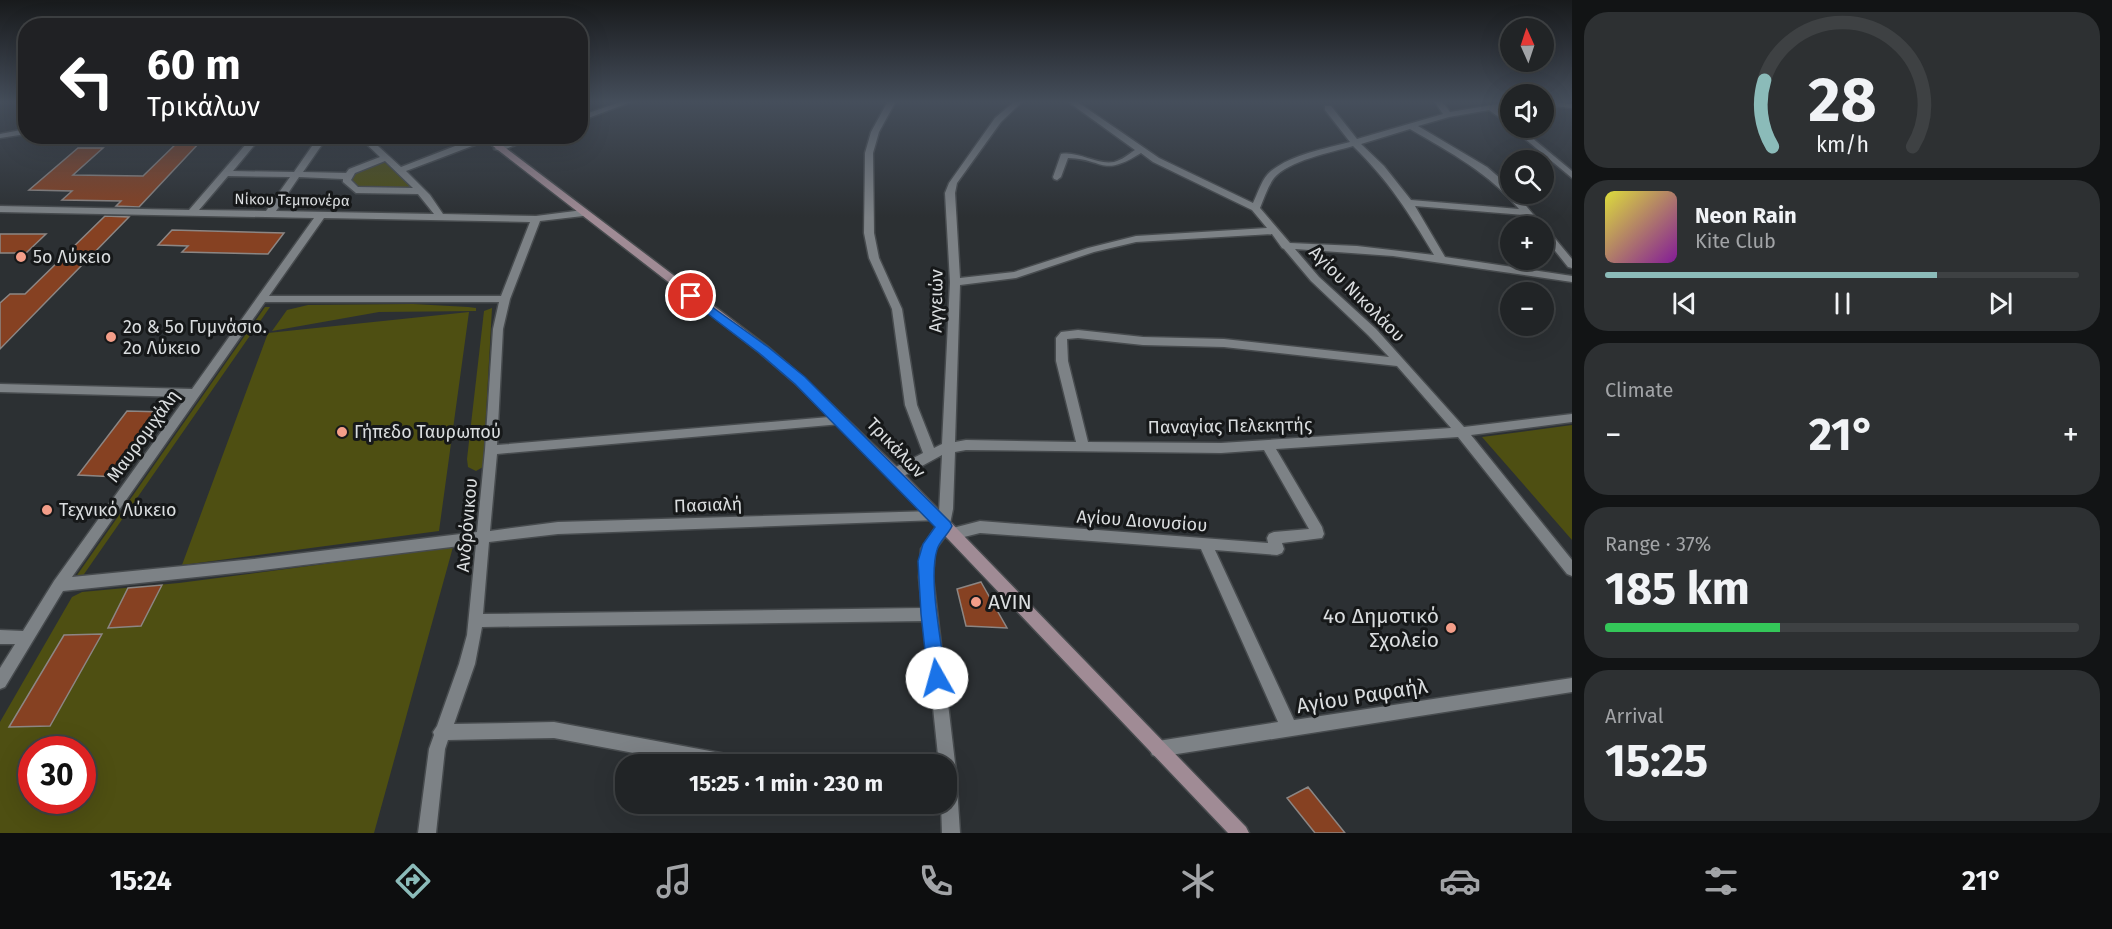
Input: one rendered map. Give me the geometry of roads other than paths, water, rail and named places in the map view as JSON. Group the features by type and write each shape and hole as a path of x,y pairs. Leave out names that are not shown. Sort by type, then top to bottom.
{"main road":[{"name":"Τρικάλων","path":"493,144 770,355 841,420 1240,833"}],"street":[{"path":"873,140 869,153 869,233 874,258 897,309 910,405 930,454"},
{"name":"Αγγειών","path":"943,525 955,282 952,187 984,140"},
{"name":"Αγίου Νικολάου","path":"1127,140 1141,150 1255,208 1272,231 1315,279 1372,332 1400,362 1461,432 1572,570"},
{"path":"1353,140 1381,168 1408,203 1441,259"},
{"path":"1255,208 1268,180 1282,168 1300,159 1368,140"},
{"path":"1434,140 1484,169 1500,183"},
{"path":"1530,140 1572,175"},
{"path":"191,213 251,144"},
{"path":"269,214 319,144"},
{"path":"370,144 419,191 438,211 440,217"},
{"path":"398,171 467,144"},
{"path":"498,149 511,144"},
{"path":"1057,177 1064,156 1071,155 1112,165 1120,163 1141,150"},
{"path":"385,158 352,171 346,180 356,190 419,191"},
{"path":"226,173 348,176"},
{"path":"1408,203 1527,212"},
{"path":"1521,204 1530,216"},
{"name":"Νίκου Τεμπονέρα","path":"0,209 536,219 583,213"},
{"name":"Μαυρομιχάλη","path":"0,682 59,585 321,215"},
{"name":"Ανδρόνικου","path":"427,833 441,732 467,664 476,621 491,450 498,335 505,299 536,219"},
{"path":"955,282 1016,275 1091,250 1136,239 1272,231"},
{"path":"1554,243 1572,265"},
{"path":"1285,246 1327,246 1441,259 1572,279"},
{"path":"262,299 505,299"},
{"path":"1083,446 1062,361 1061,338 1065,335 1078,334 1143,341 1224,343 1306,354 1400,362"},
{"path":"0,388 195,393"},
{"name":"Παναγίας Πελεκητής","path":"895,474 930,454 948,448 985,444 1221,448 1268,446 1461,432 1572,418"},
{"path":"491,450 841,420"},
{"name":"Αγίου Διονυσίου","path":"943,525 1277,549 1274,538 1317,534 1268,446"},
{"path":"942,754 929,614 927,555 933,539 943,525"},
{"name":"Πασιαλή","path":"59,585 254,565 558,528 943,525"},
{"path":"1205,543 1289,728"},
{"path":"476,621 929,614"},
{"path":"0,637 27,638"},
{"name":"Αγίου Ραφαήλ","path":"1158,749 1572,685"},
{"path":"441,732 554,730 683,754"},
{"path":"948,814 951,833"}],"place":[{"name":"5ο Λύκειο","path":"21,257"},
{"name":"2ο & 5ο Γυμνάσιο. 2ο Λύκειο","path":"111,337"},
{"name":"Γήπεδο Ταυρωπού","path":"342,432"},
{"name":"Τεχνικό Λύκειο","path":"47,510"},
{"name":"AVIN","path":"976,602"},
{"name":"4ο Δημοτικό Σχολείο","path":"1451,628"}]}
